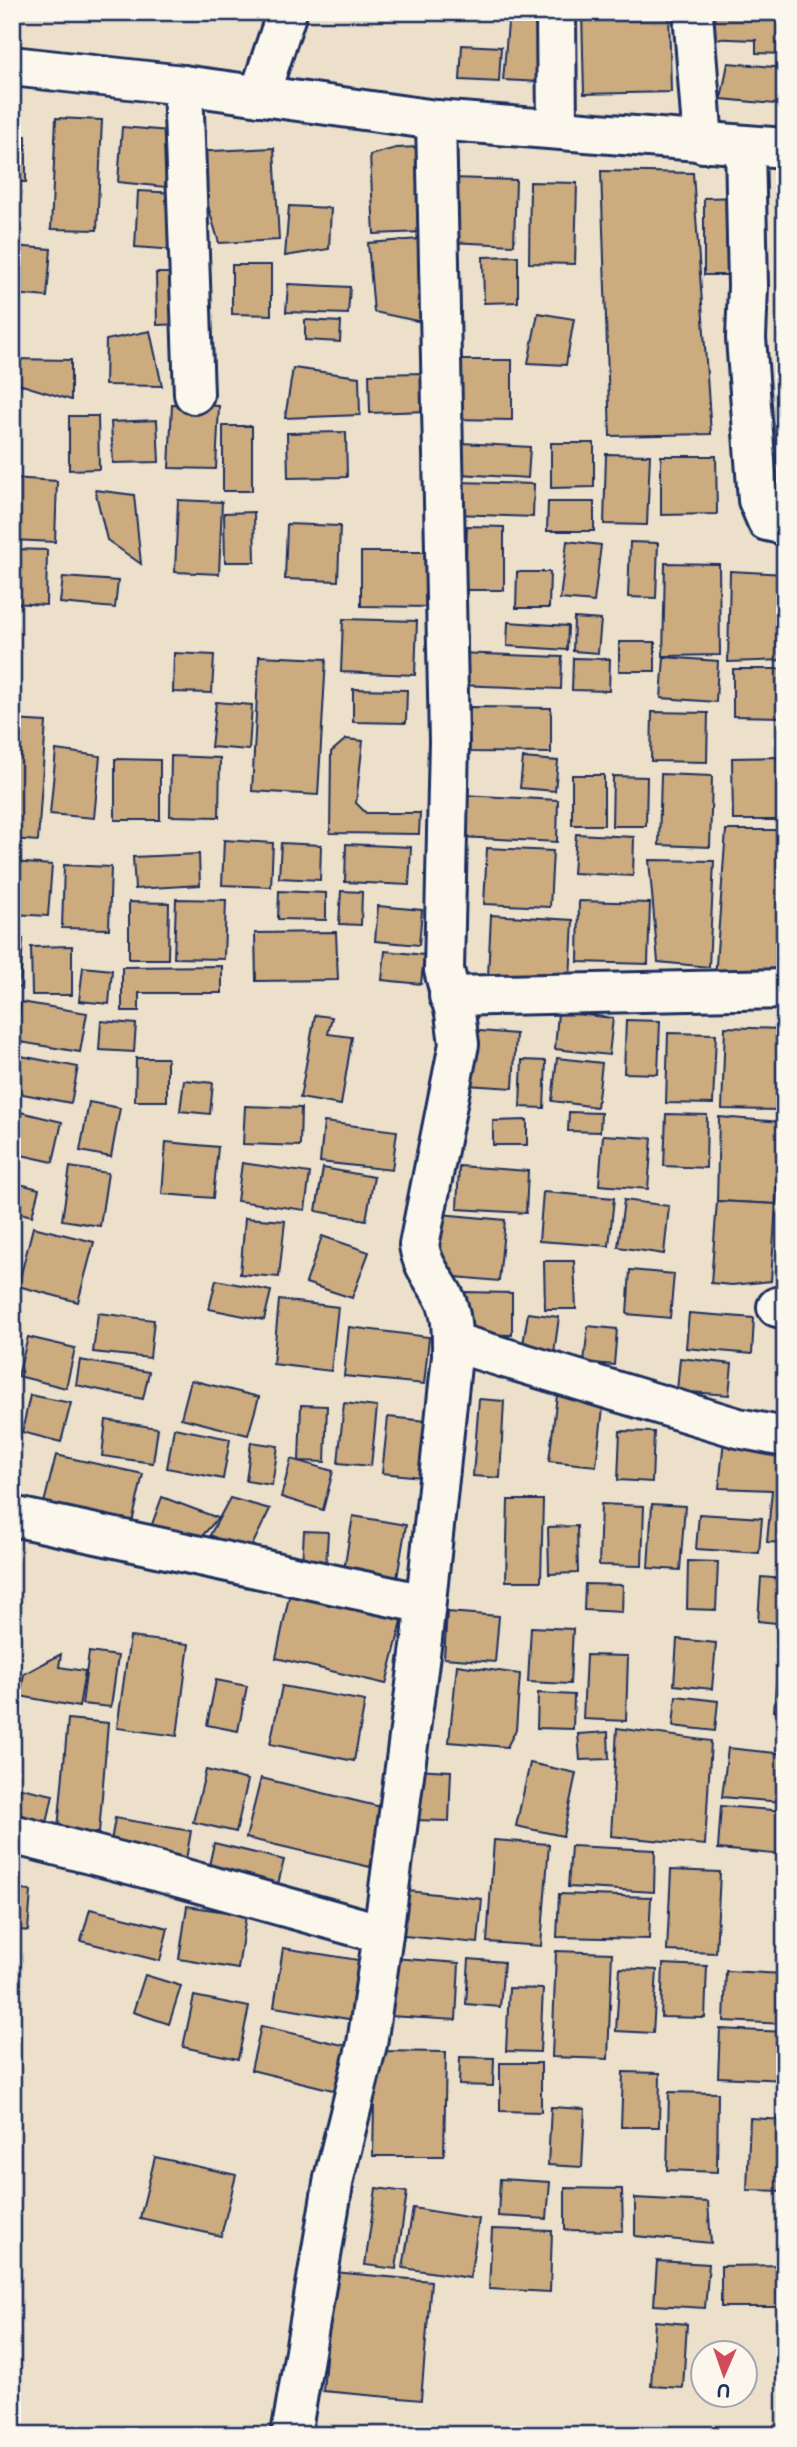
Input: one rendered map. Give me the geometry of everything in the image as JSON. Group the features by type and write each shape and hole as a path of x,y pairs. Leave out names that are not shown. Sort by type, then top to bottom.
{"street":[{"path":"259,96 287,12"},
{"path":"556,12 557,128"},
{"path":"693,12 703,143"},
{"path":"12,66 183,85 436,120 785,148"},
{"path":"183,85 194,394"},
{"path":"291,2435 334,2178 367,2044 425,1604 452,1356 450,1319 444,1297 421,1259 419,1245 459,1044 444,959 449,741 436,120"},
{"path":"745,146 748,286 746,338 758,500 767,521 785,526"},
{"path":"449,996 785,989"},
{"path":"452,1342 738,1428 785,1437"},
{"path":"12,1516 425,1604"},
{"path":"12,1834 383,1934"}],"building":[{"path":"468,12 504,12 504,17"},
{"path":"509,12 547,12 541,82 503,80"},
{"path":"582,12 669,12 671,92 584,94"},
{"path":"703,12 785,12 785,54 756,53 756,40 703,38"},
{"path":"462,45 501,47 499,82 460,80"},
{"path":"728,63 785,68 785,105 721,99"},
{"path":"56,118 102,120 97,230 51,229"},
{"path":"122,127 169,131 165,187 118,182"},
{"path":"12,136 26,136 26,182 12,182"},
{"path":"417,147 423,232 374,234 370,155 396,148"},
{"path":"274,148 279,240 219,243 192,152"},
{"path":"601,171 693,173 711,434 610,436"},
{"path":"451,178 516,180 514,245 449,242"},
{"path":"530,182 577,183 575,264 529,263"},
{"path":"138,191 178,193 175,250 135,247"},
{"path":"740,197 740,275 704,275 704,198"},
{"path":"289,206 331,208 329,249 285,256"},
{"path":"419,239 427,323 374,312 368,243"},
{"path":"12,246 51,249 47,297 12,294"},
{"path":"518,256 518,302 484,303 483,257"},
{"path":"232,265 271,265 271,315 232,314"},
{"path":"156,273 184,273 184,324 157,325"},
{"path":"288,284 350,287 348,314 286,312"},
{"path":"538,313 574,319 566,365 528,363"},
{"path":"305,320 341,322 340,342 305,340"},
{"path":"150,331 162,386 105,385 106,340"},
{"path":"12,359 71,360 71,400 12,382"},
{"path":"448,360 512,360 512,420 447,419"},
{"path":"293,368 359,377 360,415 285,418"},
{"path":"426,373 427,411 370,413 369,374"},
{"path":"172,404 219,406 216,469 169,468"},
{"path":"69,416 98,416 99,469 69,470"},
{"path":"157,420 159,462 113,463 111,422"},
{"path":"223,426 252,426 252,491 223,491"},
{"path":"346,432 347,477 288,478 287,433"},
{"path":"462,443 530,447 528,478 460,474"},
{"path":"551,443 594,443 594,487 551,488"},
{"path":"606,454 650,455 647,525 604,524"},
{"path":"661,456 716,456 717,514 661,515"},
{"path":"12,478 57,481 55,542 12,540"},
{"path":"458,482 534,484 533,517 457,514"},
{"path":"95,490 134,495 141,564 107,540"},
{"path":"178,500 222,502 219,574 175,572"},
{"path":"548,502 594,502 594,531 547,531"},
{"path":"254,512 255,562 225,562 224,513"},
{"path":"287,524 340,526 338,581 285,579"},
{"path":"467,526 504,527 504,590 465,590"},
{"path":"567,541 601,545 594,602 560,599"},
{"path":"630,542 658,543 656,598 628,597"},
{"path":"12,549 47,550 46,605 12,603"},
{"path":"361,552 429,552 429,607 361,606"},
{"path":"665,563 719,564 720,655 663,656"},
{"path":"730,571 785,574 785,660 728,662"},
{"path":"517,572 550,572 549,608 516,608"},
{"path":"63,577 118,581 115,608 60,603"},
{"path":"574,618 601,620 598,653 573,651"},
{"path":"343,619 417,621 415,675 341,672"},
{"path":"508,622 568,626 567,650 507,646"},
{"path":"619,642 655,642 655,671 619,671"},
{"path":"174,653 214,655 212,693 173,692"},
{"path":"457,653 562,657 561,689 456,685"},
{"path":"259,656 326,659 318,795 252,791"},
{"path":"664,657 718,661 716,702 661,698"},
{"path":"573,658 610,659 609,691 572,690"},
{"path":"733,669 785,669 785,717 733,716"},
{"path":"353,689 407,690 406,723 353,722"},
{"path":"216,702 252,705 249,750 211,747"},
{"path":"470,707 551,708 551,753 469,752"},
{"path":"652,712 708,713 707,762 651,761"},
{"path":"12,720 46,722 38,841 12,839"},
{"path":"346,739 363,741 356,803 366,813 420,813 419,834 330,833 331,752"},
{"path":"56,750 100,756 94,818 50,814"},
{"path":"171,756 220,758 219,817 170,816"},
{"path":"778,757 779,820 733,820 732,758"},
{"path":"523,758 558,761 555,791 520,788"},
{"path":"115,759 160,760 160,820 115,820"},
{"path":"661,774 712,776 710,847 659,845"},
{"path":"572,775 604,775 604,825 572,825"},
{"path":"613,776 647,777 646,826 612,826"},
{"path":"463,795 558,800 557,842 461,837"},
{"path":"726,830 785,830 785,976 715,978"},
{"path":"576,834 634,837 633,876 573,873"},
{"path":"224,840 273,843 271,887 222,885"},
{"path":"281,843 321,845 320,880 279,878"},
{"path":"346,844 411,847 409,885 345,882"},
{"path":"487,848 553,851 550,907 484,904"},
{"path":"199,854 200,885 135,889 133,857"},
{"path":"649,860 714,861 709,967 658,962"},
{"path":"12,862 52,865 48,916 12,914"},
{"path":"64,865 111,867 109,929 62,928"},
{"path":"279,891 326,893 326,920 278,919"},
{"path":"341,891 362,892 361,925 339,924"},
{"path":"176,899 226,900 224,959 174,958"},
{"path":"579,901 650,903 648,964 578,962"},
{"path":"129,902 169,903 168,959 129,959"},
{"path":"378,906 422,910 419,945 375,941"},
{"path":"491,915 573,920 570,980 488,976"},
{"path":"336,932 338,980 256,981 255,933"},
{"path":"12,939 23,939 20,988 12,987"},
{"path":"72,946 72,995 32,995 31,947"},
{"path":"385,951 424,955 421,984 382,980"},
{"path":"222,966 222,993 139,993 139,1011 122,1011 122,967"},
{"path":"83,967 112,970 109,1004 79,1001"},
{"path":"21,1002 87,1013 80,1052 14,1041"},
{"path":"558,1012 613,1018 609,1055 555,1049"},
{"path":"315,1015 332,1017 328,1034 352,1037 341,1105 300,1098"},
{"path":"626,1020 660,1021 658,1074 624,1073"},
{"path":"101,1021 136,1024 134,1052 99,1050"},
{"path":"725,1027 781,1029 779,1110 722,1109"},
{"path":"468,1030 516,1034 513,1088 466,1085"},
{"path":"668,1033 716,1034 713,1104 666,1103"},
{"path":"16,1055 78,1067 71,1103 12,1092"},
{"path":"136,1058 167,1058 167,1101 135,1101"},
{"path":"557,1058 602,1063 597,1107 552,1101"},
{"path":"522,1060 546,1061 544,1108 520,1107"},
{"path":"184,1080 213,1083 210,1114 180,1111"},
{"path":"89,1102 120,1108 111,1157 80,1151"},
{"path":"245,1106 301,1108 300,1146 243,1144"},
{"path":"12,1110 62,1122 53,1162 12,1153"},
{"path":"569,1112 601,1113 600,1132 568,1131"},
{"path":"666,1114 707,1115 706,1168 664,1166"},
{"path":"719,1117 781,1122 776,1204 717,1201"},
{"path":"527,1120 527,1145 493,1145 493,1121"},
{"path":"324,1122 397,1131 392,1170 320,1162"},
{"path":"603,1135 652,1138 648,1189 599,1185"},
{"path":"166,1142 218,1147 213,1198 162,1194"},
{"path":"242,1163 310,1173 305,1210 237,1201"},
{"path":"459,1166 528,1171 526,1213 457,1209"},
{"path":"70,1167 108,1173 100,1226 62,1220"},
{"path":"323,1168 374,1177 366,1220 316,1211"},
{"path":"12,1182 39,1189 32,1216 12,1211"},
{"path":"543,1192 614,1198 609,1246 539,1241"},
{"path":"624,1200 669,1206 664,1254 618,1247"},
{"path":"717,1201 776,1204 771,1281 732,1285 711,1283"},
{"path":"440,1214 505,1220 499,1281 434,1275"},
{"path":"245,1218 285,1221 279,1277 240,1274"},
{"path":"33,1227 94,1242 78,1302 18,1286"},
{"path":"322,1236 369,1252 352,1298 306,1283"},
{"path":"544,1261 574,1261 576,1309 545,1309"},
{"path":"630,1270 674,1274 670,1318 627,1314"},
{"path":"216,1280 271,1291 264,1320 209,1309"},
{"path":"465,1292 512,1293 512,1335 464,1334"},
{"path":"279,1300 338,1307 331,1371 273,1364"},
{"path":"98,1313 154,1320 150,1358 93,1352"},
{"path":"528,1313 559,1317 553,1361 521,1357"},
{"path":"689,1313 754,1318 752,1354 686,1348"},
{"path":"588,1326 617,1329 614,1365 584,1362"},
{"path":"349,1327 429,1337 424,1384 344,1376"},
{"path":"28,1337 75,1348 66,1388 18,1376"},
{"path":"680,1358 732,1364 729,1395 677,1391"},
{"path":"80,1360 149,1372 143,1399 76,1385"},
{"path":"191,1380 259,1397 248,1435 181,1418"},
{"path":"30,1395 71,1403 61,1442 22,1432"},
{"path":"557,1395 604,1400 596,1466 549,1461"},
{"path":"479,1399 504,1401 500,1478 473,1476"},
{"path":"344,1403 377,1407 371,1466 338,1463"},
{"path":"301,1405 327,1406 325,1462 299,1461"},
{"path":"388,1417 426,1421 421,1477 382,1473"},
{"path":"106,1420 158,1428 153,1463 102,1456"},
{"path":"174,1428 230,1439 223,1479 167,1468"},
{"path":"620,1431 654,1432 652,1482 618,1480"},
{"path":"724,1439 785,1446 785,1543 767,1542 772,1490 719,1488"},
{"path":"251,1442 278,1446 272,1485 246,1481"},
{"path":"56,1455 143,1474 132,1523 44,1503"},
{"path":"291,1459 333,1471 323,1510 281,1497"},
{"path":"162,1497 218,1518 196,1543 151,1527"},
{"path":"230,1498 270,1509 248,1554 210,1535"},
{"path":"508,1500 543,1500 541,1581 506,1581"},
{"path":"601,1504 644,1506 642,1566 599,1565"},
{"path":"652,1504 685,1506 680,1570 648,1568"},
{"path":"699,1514 762,1518 759,1553 696,1549"},
{"path":"353,1516 406,1525 396,1584 343,1575"},
{"path":"577,1526 578,1573 549,1574 548,1527"},
{"path":"304,1531 328,1532 326,1567 302,1565"},
{"path":"688,1561 718,1562 716,1610 687,1609"},
{"path":"761,1577 785,1579 785,1624 758,1621"},
{"path":"585,1584 623,1585 622,1612 584,1610"},
{"path":"290,1592 403,1617 386,1684 276,1658"},
{"path":"447,1612 499,1616 495,1662 444,1658"},
{"path":"531,1627 573,1629 570,1684 528,1682"},
{"path":"130,1637 189,1644 177,1736 117,1728"},
{"path":"677,1639 716,1643 712,1689 674,1685"},
{"path":"89,1652 118,1656 111,1707 82,1704"},
{"path":"61,1654 59,1667 85,1671 79,1707 20,1696 24,1674"},
{"path":"586,1655 628,1656 626,1721 583,1719"},
{"path":"778,1659 785,1660 785,1712 774,1711"},
{"path":"457,1665 520,1674 516,1730 507,1747 449,1742"},
{"path":"216,1680 247,1686 238,1731 207,1725"},
{"path":"282,1686 365,1701 354,1761 270,1744"},
{"path":"538,1693 574,1695 573,1729 537,1728"},
{"path":"676,1696 718,1701 715,1731 673,1726"},
{"path":"68,1719 108,1723 99,1833 58,1829"},
{"path":"617,1728 711,1741 705,1845 611,1836"},
{"path":"608,1732 609,1759 580,1760 578,1734"},
{"path":"728,1748 785,1754 782,1802 722,1797"},
{"path":"530,1763 576,1773 563,1836 516,1826"},
{"path":"414,1769 451,1771 449,1821 412,1820"},
{"path":"206,1770 248,1780 236,1832 193,1822"},
{"path":"261,1778 385,1808 370,1867 246,1838"},
{"path":"12,1786 53,1795 45,1833 12,1826"},
{"path":"721,1806 785,1811 785,1855 718,1849"},
{"path":"115,1818 191,1831 185,1865 109,1853"},
{"path":"494,1840 549,1844 541,1946 487,1942"},
{"path":"214,1843 284,1860 276,1892 207,1875"},
{"path":"571,1846 655,1850 654,1892 568,1887"},
{"path":"671,1870 720,1872 716,1953 667,1951"},
{"path":"12,1889 31,1891 28,1931 12,1929"},
{"path":"399,1890 482,1899 478,1943 394,1935"},
{"path":"559,1894 651,1897 649,1939 557,1937"},
{"path":"187,1906 246,1915 238,1969 179,1959"},
{"path":"90,1909 168,1928 160,1961 81,1941"},
{"path":"283,1948 371,1962 361,2021 274,2007"},
{"path":"556,1951 612,1953 608,2059 552,2057"},
{"path":"393,1958 459,1963 456,2020 390,2016"},
{"path":"469,1959 504,1962 500,2007 466,2004"},
{"path":"663,1964 707,1966 705,2018 661,2017"},
{"path":"620,1968 657,1970 653,2033 616,2031"},
{"path":"726,1971 785,1974 785,2024 724,2021"},
{"path":"145,1975 181,1986 169,2024 133,2012"},
{"path":"509,1988 543,1989 540,2052 506,2051"},
{"path":"194,1996 249,2007 238,2059 183,2047"},
{"path":"261,2026 347,2046 337,2091 251,2070"},
{"path":"720,2029 785,2032 785,2080 718,2077"},
{"path":"375,2051 446,2052 444,2156 373,2156"},
{"path":"460,2057 494,2058 493,2086 459,2085"},
{"path":"500,2063 541,2063 541,2112 500,2111"},
{"path":"623,2072 660,2073 659,2127 621,2127"},
{"path":"669,2092 718,2093 717,2172 667,2170"},
{"path":"551,2107 585,2109 582,2167 548,2165"},
{"path":"750,2118 785,2120 785,2191 747,2190"},
{"path":"155,2157 236,2175 221,2236 140,2218"},
{"path":"500,2179 550,2182 547,2219 498,2216"},
{"path":"376,2188 407,2192 396,2269 365,2265"},
{"path":"565,2188 622,2189 623,2231 565,2230"},
{"path":"635,2198 708,2202 711,2243 635,2236"},
{"path":"413,2208 479,2219 470,2278 403,2268"},
{"path":"492,2229 552,2231 550,2292 489,2289"},
{"path":"657,2261 709,2264 705,2308 654,2305"},
{"path":"785,2265 785,2307 721,2307 721,2266"},
{"path":"334,2272 431,2281 421,2400 323,2391"},
{"path":"655,2321 687,2324 683,2388 651,2386"}]}
